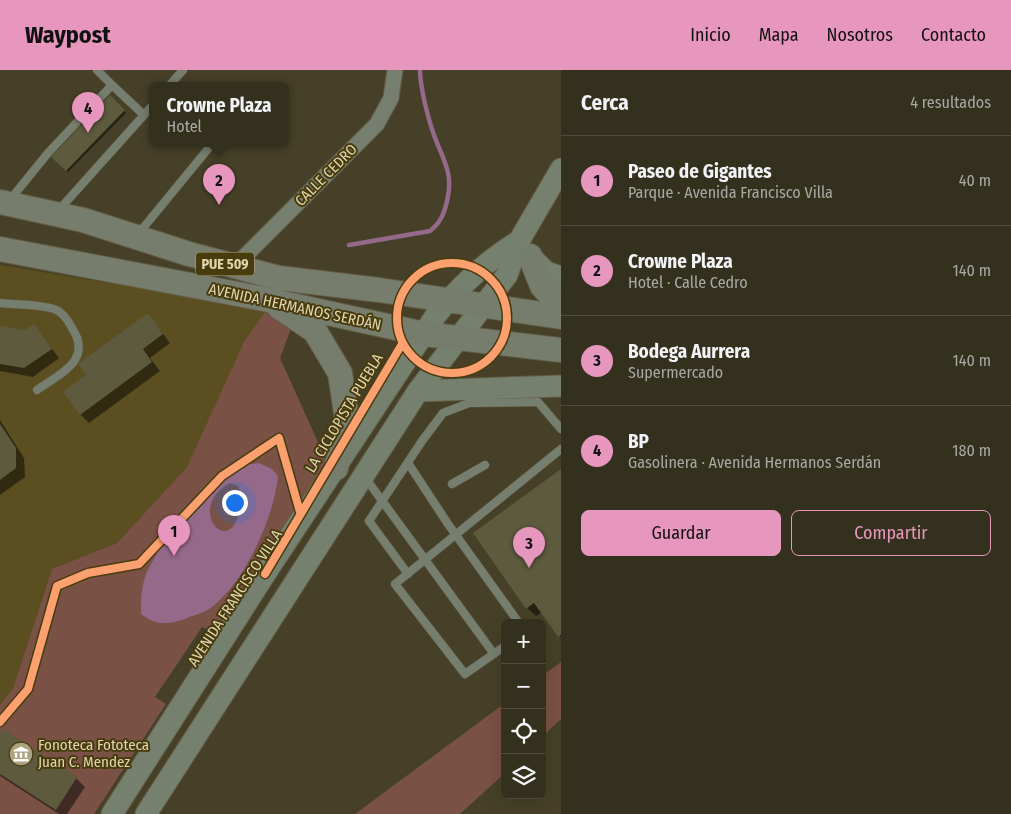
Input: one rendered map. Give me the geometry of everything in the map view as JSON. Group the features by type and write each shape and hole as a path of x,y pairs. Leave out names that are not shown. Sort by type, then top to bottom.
{"main road":[{"path":"146,814 418,391 507,275 524,249 561,169"},
{"name":"AVENIDA HERMANOS SERDÁN","path":"2,204 56,213 234,267 279,278 561,317"},
{"name":"AVENIDA HERMANOS SERDÁN","path":"0,249 259,298 424,334 561,350"},
{"path":"524,249 546,272 561,277"},
{"path":"524,249 542,286 561,307"},
{"name":"AVENIDA FRANCISCO VILLA","path":"112,814 336,468 448,300 485,265 524,249"},
{"path":"259,298 276,305 315,331 340,372 347,420 336,468"},
{"path":"418,391 561,386"}],"street":[{"name":"CALLE CEDRO","path":"234,267 377,124 391,98 395,70"}],"lane":[{"path":"97,70 144,116"},
{"path":"172,82 183,70"},
{"path":"2,204 112,85"},
{"path":"56,213 149,110"},
{"path":"136,237 210,147"},
{"path":"0,302 55,309 65,316 80,340 78,356 66,370 37,390"},
{"path":"408,574 369,521 443,413 469,404 538,402 561,429"},
{"path":"501,649 465,674 396,584 425,558 561,449"},
{"path":"408,463 455,534 516,619"},
{"path":"452,484 485,465"},
{"path":"363,475 494,654"}],"shaded area":[{"path":"0,265 267,309 187,467 117,543 52,569 13,688 0,706"},
{"path":"267,309 292,326 280,358 327,462 214,632 202,627 155,697 166,704 94,814 0,814 0,705 13,688 52,569 117,543 187,467 244,342"},
{"path":"259,463 272,469 278,476 275,492 271,510 256,548 236,582 210,609 181,620 163,623 152,621 141,614 145,577 161,548 185,513 214,482 228,471 240,465","holes":["230,483 238,486 241,499 239,513 234,526 227,531 219,530 210,515 211,505 217,493"]},
{"path":"561,662 561,719 546,733 546,709 546,673"},
{"path":"501,706 501,777 460,814 355,814"}],"building":[{"path":"110,95 125,110 66,171 51,157"},
{"path":"148,313 163,334 143,349 152,362 80,415 63,392 86,375 78,364"},
{"path":"34,324 52,349 24,368 0,364 0,326 25,330"},
{"path":"0,424 16,448 16,468 0,480"},
{"path":"561,469 561,635 558,637 534,603 526,609 473,533"},
{"name":"Fonoteca Fototeca Juan C. Mendez","path":"3,729 77,777 56,810 0,774 0,734"}],"waterway":[{"path":"349,245 430,231 443,214 449,191 448,174 427,111 421,85 420,70"}],"cycle path":[{"path":"452,263 473,267 491,279 503,297 507,318 503,339 491,357 473,369 452,373 431,369 413,357 401,339 397,318 401,297 413,279 431,267 452,263"},
{"name":"LA CICLOPISTA PUEBLA","path":"265,574 402,344"},
{"path":"0,722 28,689 57,586 88,573 139,564 222,476 279,438 300,512"}],"place":[{"name":"BP","path":"88,133"},
{"name":"Crowne Plaza","path":"219,205"},
{"name":"Paseo de Gigantes","path":"174,556"},
{"name":"Bodega Aurrera","path":"529,568"},
{"name":"Fonoteca Fototeca Juan C. Mendez","path":"21,754"}]}
